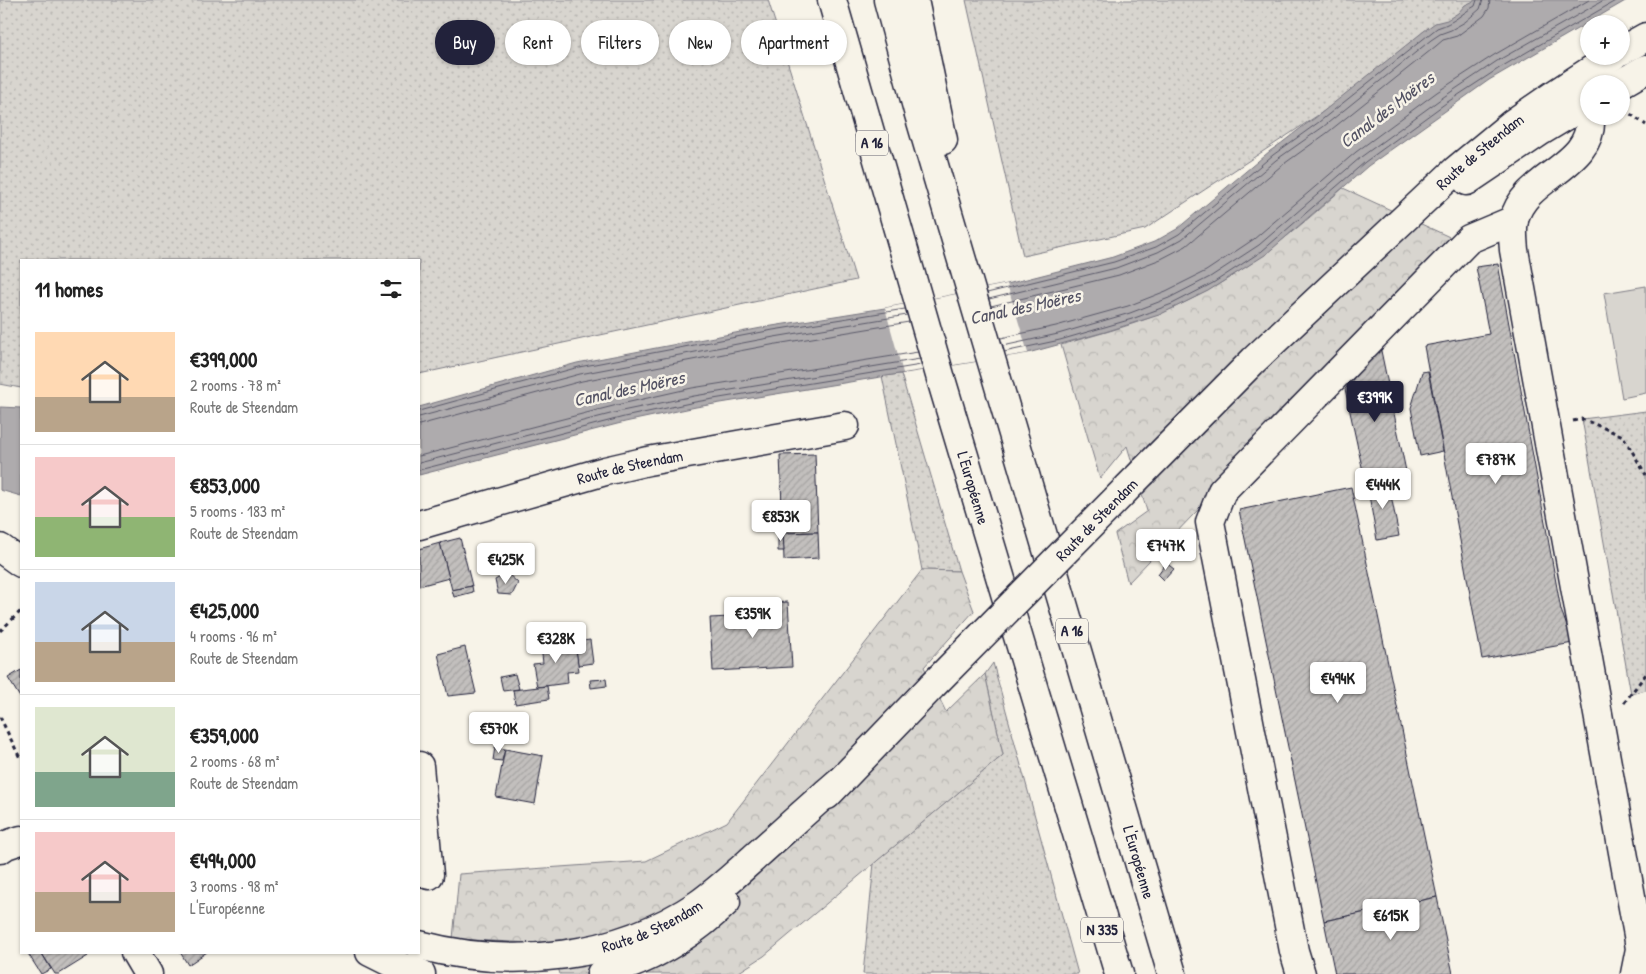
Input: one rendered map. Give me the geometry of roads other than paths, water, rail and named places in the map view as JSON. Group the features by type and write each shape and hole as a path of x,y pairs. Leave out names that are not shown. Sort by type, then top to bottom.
{"main road":[{"name":"L'Européenne","path":"832,0 890,207 1119,974"},
{"name":"L'Européenne","path":"888,0 918,111 1172,974"},
{"path":"914,0 930,70 969,279"},
{"path":"1630,46 1646,37"},
{"path":"1630,78 1646,69"},
{"name":"Route de Steendam","path":"601,974 650,956 693,931 742,887 839,782 932,686 1249,365 1456,170 1492,140 1580,105"},
{"path":"1591,125 1585,143 1568,162 1525,196 1514,220 1514,250 1638,935 1640,949 1635,974"},
{"path":"1301,974 1294,951 1210,522 1222,492 1469,239 1514,220"},
{"name":"Route de Steendam","path":"420,525 605,471 648,461 845,426"},
{"path":"0,548 20,562"},
{"path":"420,777 429,875"},
{"name":"Route de Steendam","path":"423,946 466,965 564,955 616,943 666,924 720,888 839,782"},
{"path":"0,849 20,840"},
{"name":"N 335","path":"1092,886 1113,974"},
{"path":"423,946 425,974"},
{"path":"136,954 148,974"},
{"path":"373,954 383,960 421,974"}],"water":[{"name":"Canal des Moëres","path":"1476,0 1627,0 1601,15 1580,15 1580,27 1489,80 1368,166 1265,255 1208,291 1159,315 1028,353 696,407 625,422 420,475 420,407 577,363 772,326 885,308 1007,284 1113,257 1154,242 1177,229 1270,151 1315,118 1424,31 1435,23 1447,20 1458,13 1465,5"},
{"path":"0,407 20,408 20,496 0,490"}]}
